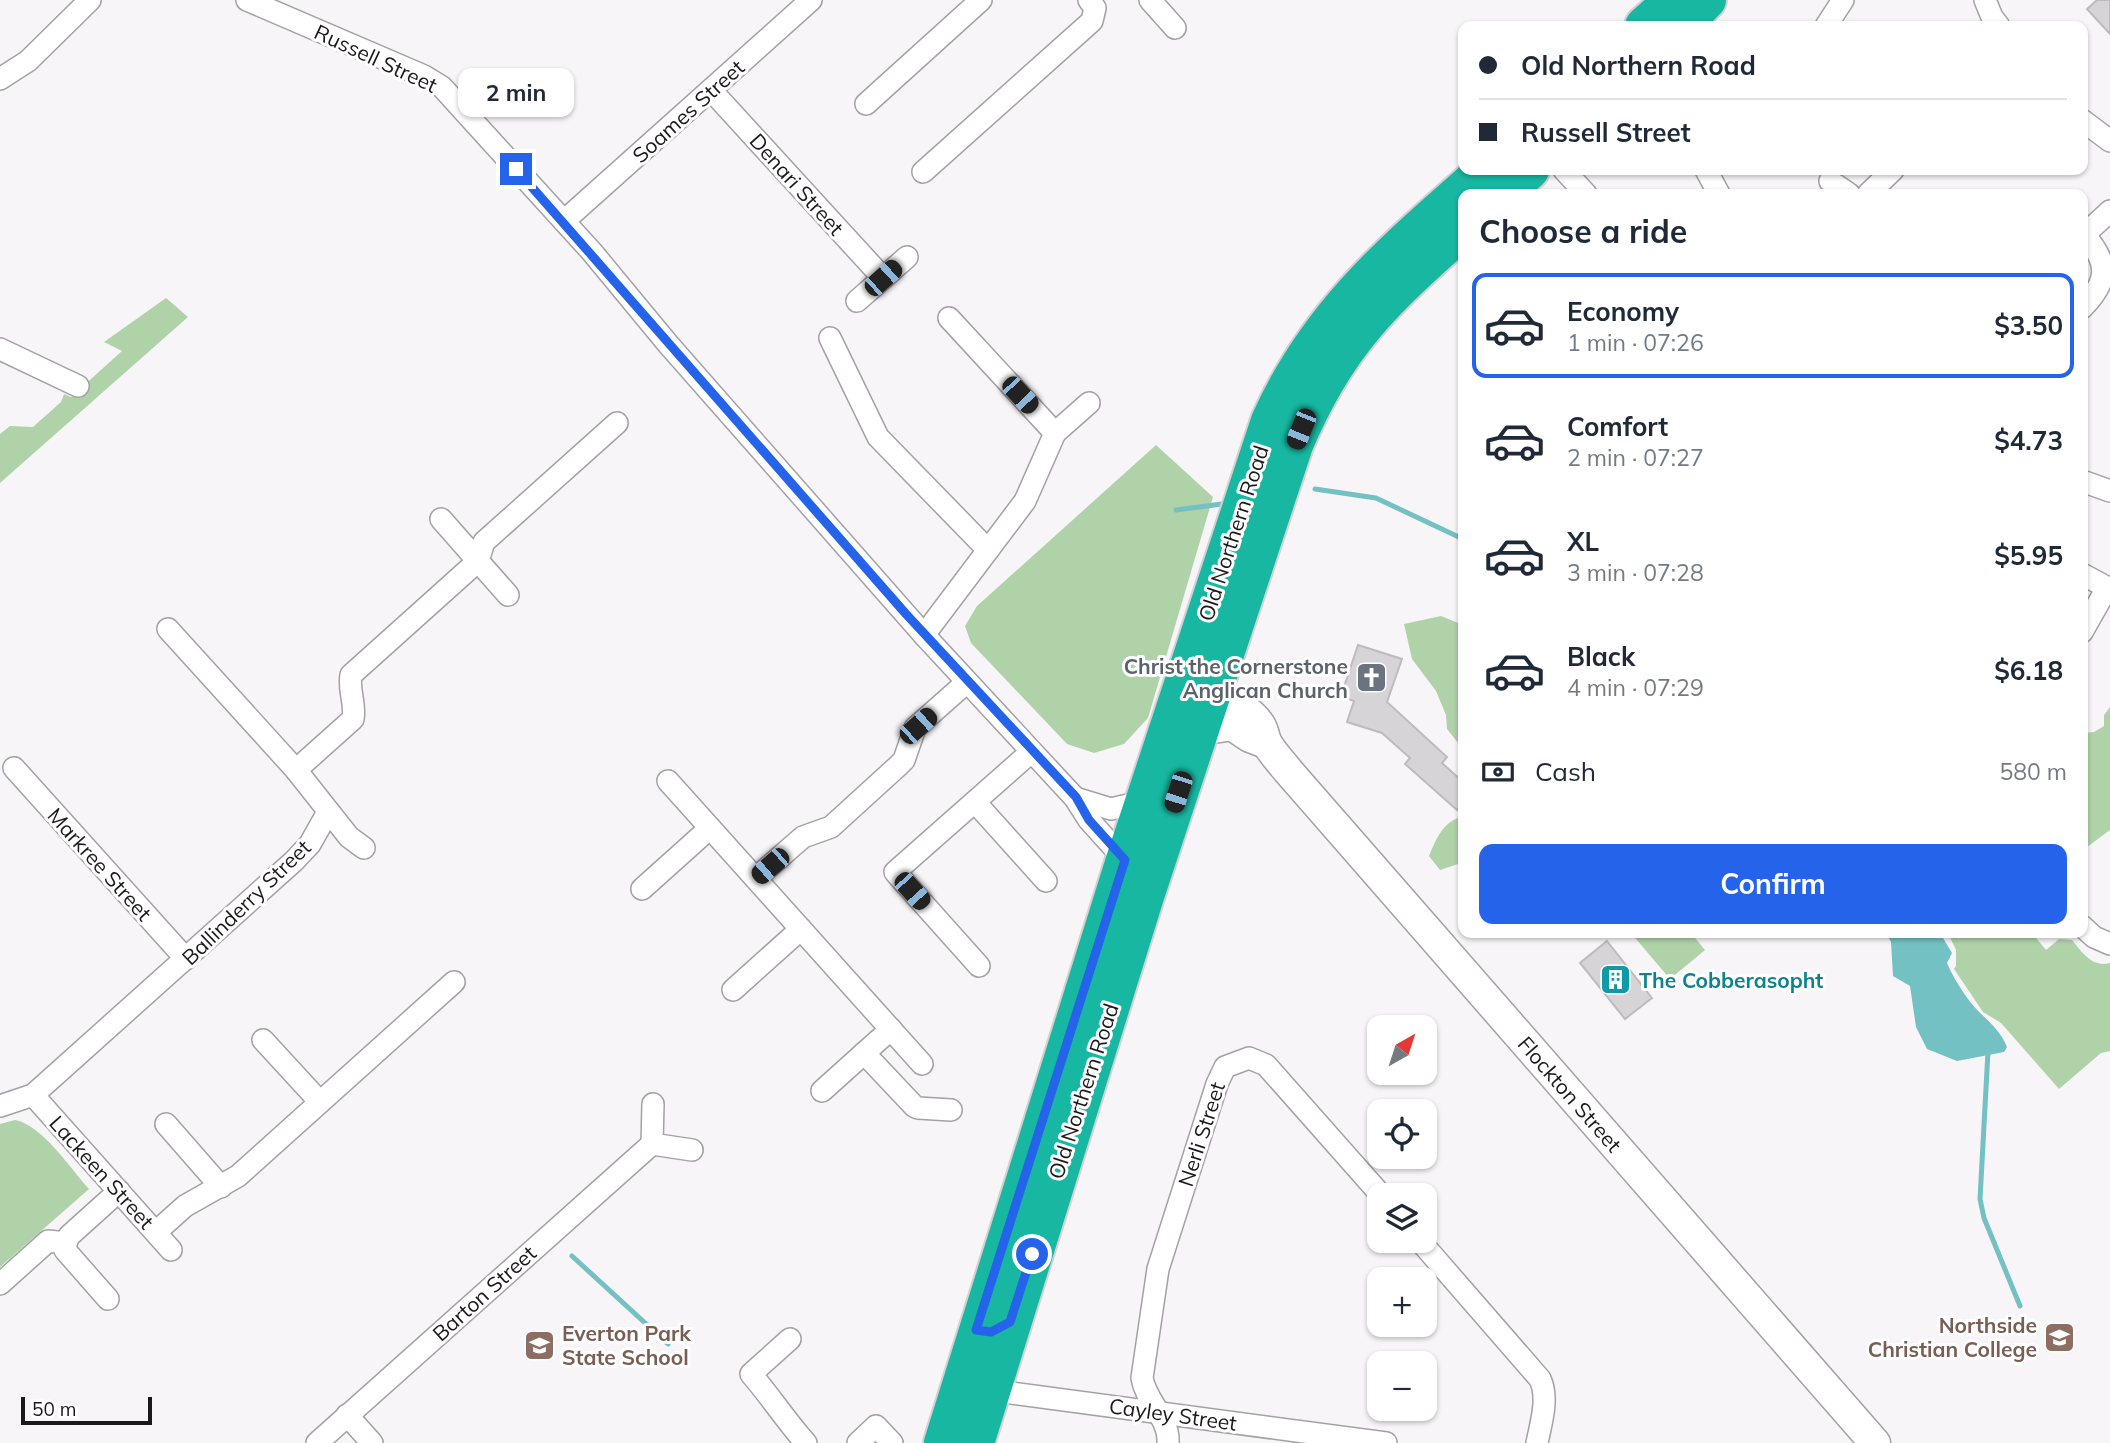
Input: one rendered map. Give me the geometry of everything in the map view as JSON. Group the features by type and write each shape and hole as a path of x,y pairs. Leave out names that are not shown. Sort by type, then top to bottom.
{"highway":[{"path":"1650,21 1673,0"},
{"path":"1686,21 1707,0"},
{"name":"Old Northern Road","path":"1464,189 1480,175"},
{"path":"1509,189 1524,175"},
{"name":"Old Northern Road","path":"993,1326 1178,792 1193,720 1261,447 1283,393 1329,320 1362,283 1458,195"},
{"name":"Old Northern Road","path":"943,1443 976,1385 1125,860 1145,801 1193,720 1294,445 1322,384 1366,321 1458,235"},
{"name":"Old Northern Road","path":"975,1443 976,1385"}],"street":[{"path":"0,79 28,61 90,0"},
{"name":"Russell Street","path":"247,0 424,76 442,87 564,221 668,344 924,635 1076,797 1089,820 1125,860"},
{"name":"Soames Street","path":"564,221 811,0"},
{"path":"866,104 981,0"},
{"path":"923,173 1092,21 1095,8 1088,0"},
{"path":"1150,0 1175,28"},
{"path":"1829,21 1843,0"},
{"path":"1985,0 1995,21"},
{"name":"Denari Street","path":"711,90 883,278"},
{"path":"2088,124 2110,141"},
{"path":"1569,175 1581,189"},
{"path":"1873,189 1888,175"},
{"path":"1830,181 1842,189"},
{"path":"2088,230 2110,211"},
{"path":"2088,238 2102,256 2105,275 2099,291 2088,302"},
{"path":"857,301 907,257"},
{"path":"949,318 1055,433"},
{"path":"830,338 878,437 988,550"},
{"path":"0,349 78,386"},
{"path":"924,635 1025,501 1055,433 1089,403"},
{"path":"296,770 353,719 355,709 349,687 351,675 478,561 484,542 617,423"},
{"path":"2088,483 2110,491"},
{"path":"441,519 508,594"},
{"path":"2088,578 2108,588 2088,622"},
{"path":"168,629 296,770 349,837 364,848"},
{"path":"756,878 803,837 836,824 904,760 915,729 967,682"},
{"name":"Flockton Street","path":"1193,720 1226,702 1245,710 1261,726 1266,743 1873,1442"},
{"path":"979,966 895,872 1031,751"},
{"name":"Markree Street","path":"14,768 186,959"},
{"path":"668,781 922,1064"},
{"name":"Russell Street","path":"1076,797 1111,809 1145,801"},
{"path":"975,802 1046,881"},
{"name":"Ballinderry Street","path":"0,1106 33,1095 186,959 294,861 310,844 328,812"},
{"path":"642,889 710,828"},
{"path":"733,990 801,929"},
{"path":"2088,932 2110,944"},
{"path":"156,1232 186,1206 238,1176 454,982"},
{"path":"822,1091 891,1029"},
{"path":"263,1040 320,1102"},
{"path":"863,1054 914,1106 951,1110"},
{"name":"Nerli Street","path":"1158,1412 1144,1389 1142,1378 1158,1269 1217,1084 1225,1067 1249,1058 1266,1065 1370,1183"},
{"name":"Lackeen Street","path":"33,1095 171,1250"},
{"path":"653,1104 652,1144 692,1150"},
{"path":"166,1124 221,1187"},
{"name":"Barton Street","path":"317,1443 652,1144"},
{"path":"108,1299 65,1250 69,1236 119,1191"},
{"path":"0,1284 48,1241 66,1243"},
{"path":"1430,1253 1540,1379 1544,1404 1537,1443"},
{"path":"790,1339 751,1374 806,1443"},
{"name":"Cayley Street","path":"976,1385 1386,1443"},
{"path":"1158,1412 1167,1429 1168,1443"},
{"path":"347,1416 372,1443"},
{"path":"858,1443 876,1426 892,1443"}],"green space":[{"path":"166,298 188,317 0,483 0,434 10,426 33,427 61,402 64,394 71,397 122,351 104,342"},
{"path":"1156,445 1213,497 1148,718 1124,744 1094,753 1067,744 971,643 965,626 977,606"},
{"path":"1441,616 1458,623 1458,743 1447,729 1446,715 1436,691 1412,659 1404,624"},
{"path":"2110,707 2110,830 2088,846 2088,733 2104,726 2104,715"},
{"path":"1458,818 1458,864 1440,870 1429,856 1446,826"},
{"path":"1635,938 1695,938 1705,950 1670,979"},
{"path":"1950,938 2036,938 2046,950 2059,939 2072,940 2093,961 2110,963 2110,1051 2101,1053 2059,1089 2001,1023 1983,1012 1954,969 1956,950"},
{"path":"15,1120 45,1138 89,1189 0,1267 0,1124"}],"water":[{"path":"1889,938 1943,938 1952,953 1947,963 1952,973 1971,1003 2000,1034 2007,1047 2004,1052 1957,1061 1927,1049 1916,1027 1910,986 1893,976"}],"building":[{"path":"2097,0 2110,0 2110,34 2087,9"},
{"path":"1358,645 1402,659 1387,702 1447,757 1442,763 1458,777 1457,810 1405,764 1410,758 1382,733 1347,722 1354,701 1341,696"},
{"name":"The Cobberasopht","path":"1607,941 1652,998 1625,1019 1580,963"}],"waterway":[{"path":"1315,489 1376,498 1458,537"},
{"path":"1176,510 1222,504"},
{"path":"1988,1051 1980,1199 1984,1218 2020,1306"},
{"path":"572,1256 668,1344"}],"place":[{"name":"Christ the Cornerstone Anglican Church","path":"1371,678"},
{"name":"The Cobberasopht","path":"1616,980"},
{"name":"Northside Christian College","path":"2060,1337"},
{"name":"Everton Park State School","path":"539,1345"}],"route":[{"path":"516,169 592,252 668,344 906,614 1076,797 1089,820 1125,860 976,1330 991,1332 1010,1322 1032,1254"}]}
